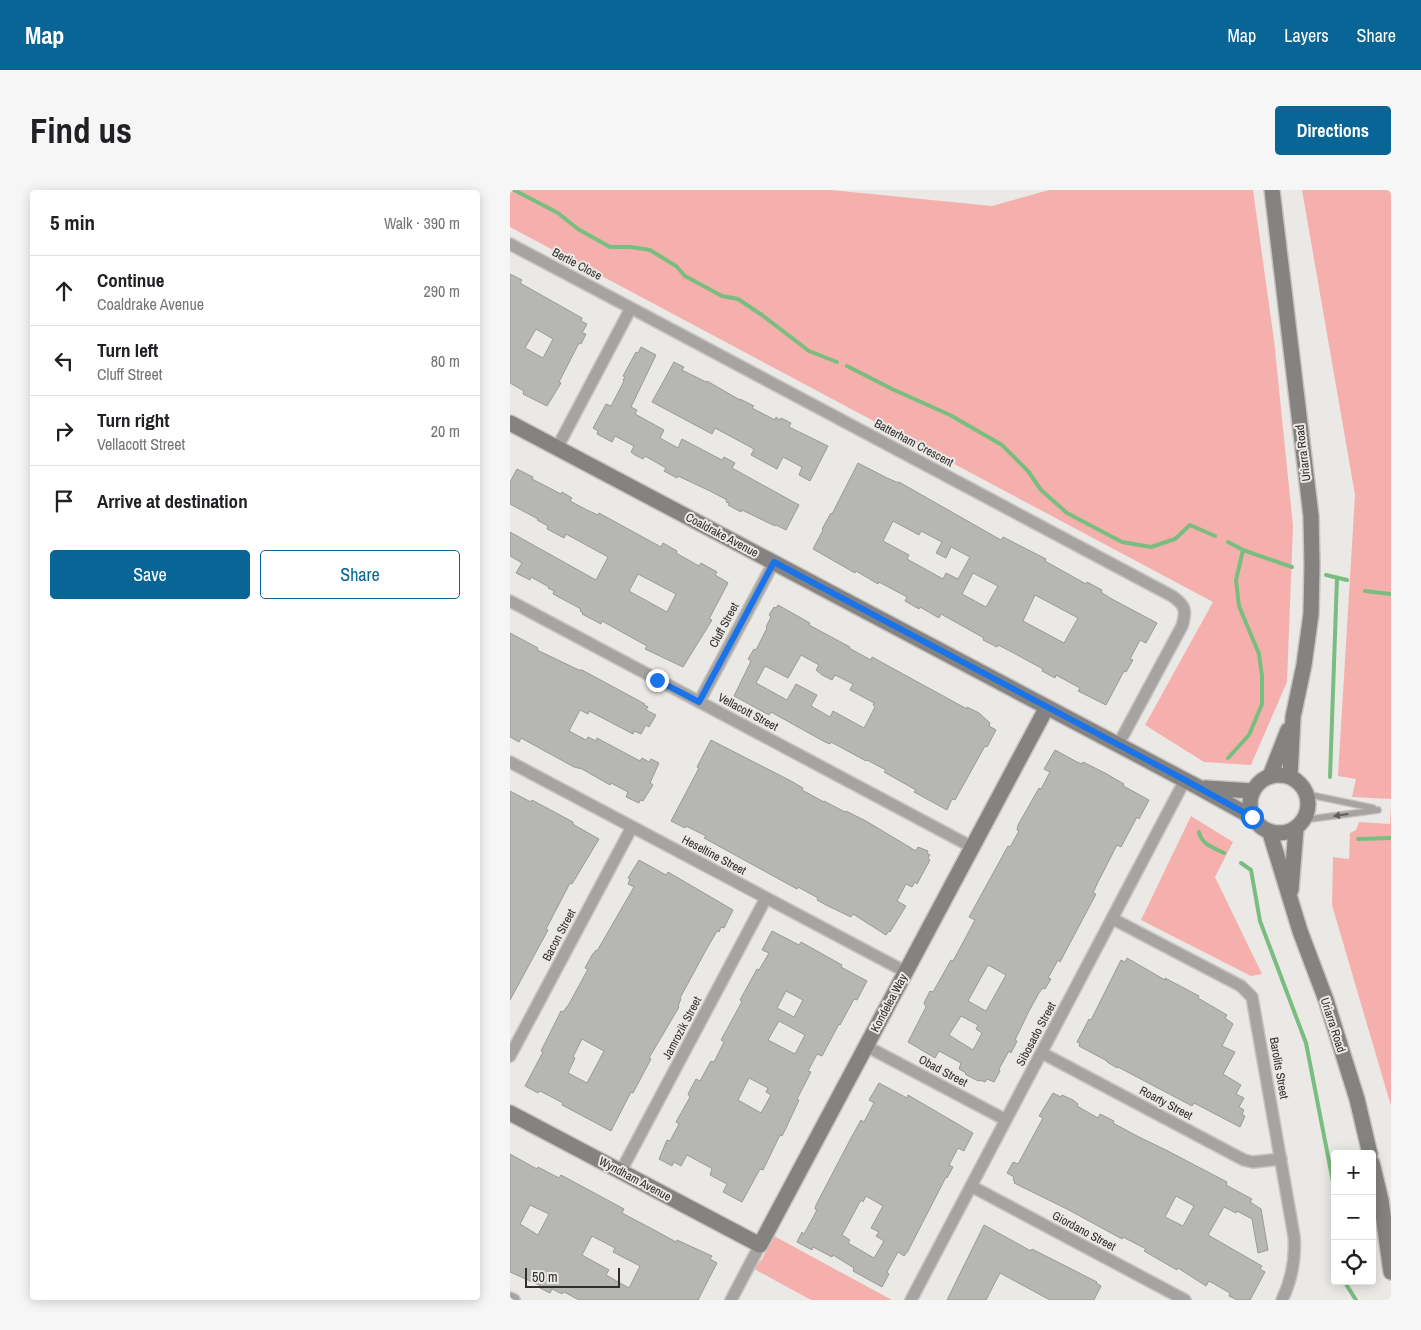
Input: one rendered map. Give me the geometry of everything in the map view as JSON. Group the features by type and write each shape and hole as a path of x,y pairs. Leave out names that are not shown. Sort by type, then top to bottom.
{"street":[{"name":"Uriarra Road","path":"1272,190 1311,516 1311,614 1304,665 1293,717 1290,777"},
{"name":"Bertie Close","path":"510,244 631,308"},
{"path":"557,448 631,308"},
{"name":"Batterham Crescent","path":"631,308 1182,602 1185,615 1182,626 1118,745"},
{"name":"Coaldrake Avenue","path":"510,423 1252,817"},
{"name":"Cluff Street","path":"699,702 774,562"},
{"name":"Vellacott Street","path":"510,601 972,847"},
{"name":"Kondelea Way","path":"731,1300 1047,707"},
{"name":"Uriarra Road","path":"1270,776 1293,717"},
{"name":"Heseltine Street","path":"510,762 906,972"},
{"path":"1270,776 1290,777 1297,781 1306,794 1307,812 1300,824 1288,832 1270,833 1263,829 1252,817 1249,809 1249,800 1252,792 1263,779 1270,776"},
{"name":"Coaldrake Avenue","path":"1192,784 1252,792"},
{"name":"Sibosado Street","path":"911,1300 1113,919 1192,784"},
{"name":"Uriarra Road","path":"1291,899 1300,824"},
{"name":"Bacon Street","path":"510,1056 632,827"},
{"name":"Uriarra Road","path":"1270,833 1300,931 1326,1000 1354,1090 1369,1150"},
{"name":"Jamrozik Street","path":"621,1172 766,898"},
{"name":"Barolits Street","path":"1113,919 1242,986 1252,997 1295,1250 1291,1278 1282,1300"},
{"name":"Obad Street","path":"866,1046 1006,1120"},
{"name":"Roarty Street","path":"1042,1053 1244,1160 1253,1162 1281,1159"},
{"name":"Wyndham Avenue","path":"510,1113 760,1245"},
{"path":"1376,1179 1381,1200 1391,1272"},
{"name":"Giordano Street","path":"971,1186 1185,1300"},
{"path":"510,1298 514,1300"}],"lane":[{"path":"1300,824 1378,810 1306,794"}],"shaded area":[{"path":"510,190 831,190 992,206 1049,190 1253,190 1274,340 1293,526 1287,682 1251,765 1204,762 1145,725 1213,602 510,227"},
{"path":"1302,190 1391,190 1391,799 1352,797 1356,779 1338,776 1355,495"},
{"path":"1391,805 1391,1106 1332,905 1333,857 1349,859 1350,833 1356,830 1359,822 1390,824"},
{"path":"1191,816 1233,842 1215,877 1262,974 1251,976 1141,920"},
{"path":"774,1236 892,1300 811,1300 754,1269 762,1259"}],"building":[{"path":"510,274 522,280 520,283 582,318 581,321 587,324 582,333 586,334 581,344 579,343 559,382 561,383 547,406 523,394 524,391 510,383","holes":["536,329 553,339 543,358 525,348"]},
{"path":"641,347 656,355 631,407 637,410 635,414 664,430 660,438 678,448 682,439 722,460 724,457 735,463 732,468 799,505 786,530 742,510 741,512 728,505 727,500 664,471 666,468 645,456 643,459 635,455 631,452 634,446 615,436 612,442 597,434 598,431 593,428 606,404 611,406 624,381 625,377 623,376 636,352 638,353"},
{"path":"674,362 684,367 682,370 754,406 752,408 775,420 776,417 791,423 789,427 828,446 810,481 799,475 802,467 783,457 777,469 751,455 754,449 715,428 712,434 652,402"},
{"path":"858,463 899,482 1001,540 1003,537 1046,559 1045,561 1086,584 1087,582 1102,590 1101,592 1110,598 1157,623 1146,643 1140,640 1130,659 1133,660 1126,672 1124,671 1106,705 1078,691 1080,688 1056,675 1055,678 1042,671 1043,669 1008,650 983,640 984,638 941,614 939,618 920,607 919,609 905,601 907,597 879,582 878,584 856,571 855,573 813,549 822,529 832,514","holes":["893,521 919,535 921,531 942,542 936,553 946,558 951,547 970,557 958,579 946,573 943,579 907,559 909,555 883,541","973,573 998,586 986,607 962,594","1035,595 1078,618 1064,643 1023,621"]},
{"path":"517,469 561,494 562,492 572,498 570,501 587,510 598,515 599,513 661,547 663,543 699,566 701,563 717,572 715,575 728,583 709,619 712,620 683,667 645,649 647,646 602,621 601,624 582,614 581,609 553,594 554,591 549,587 531,577 530,580 516,573 522,563 510,556 510,532 596,580 608,557 566,534 564,538 547,529 548,526 538,519 510,504 510,482","holes":["638,574 676,594 667,612 629,591"]},
{"path":"778,605 871,660 872,657 967,709 967,707 979,713 990,723 989,726 996,730 955,800 952,799 947,810 914,792 916,790 884,772 886,770 831,742 830,744 825,742 771,712 769,715 734,696 751,661 748,659 754,649 756,650 767,628 771,617 769,615 774,607 776,608","holes":["801,655 819,665 816,670 822,675 832,680 835,675 853,684 850,690 874,703 875,707 864,728 833,711 830,717 811,706 817,695 796,684 787,700 756,683 765,666 788,678"]},
{"path":"510,633 538,648 537,650 582,670 645,704 648,707 646,710 656,715 649,727 646,725 641,734 634,731 633,734 589,711 588,714 580,710 569,731 586,740 588,737 596,741 597,738 640,761 642,758 649,762 651,759 659,763 650,783 653,785 643,801 640,800 639,803 626,797 628,792 611,783 610,785 582,769 574,767 521,738 519,742 510,737"},
{"path":"711,740 791,781 803,788 802,790 824,802 866,821 916,851 918,847 928,851 927,853 930,855 928,858 930,860 917,884 915,882 912,887 906,884 897,901 906,906 890,932 886,935 853,914 851,917 826,905 817,900 818,898 798,887 797,889 704,838 706,836 671,821 699,768 697,767"},
{"path":"1055,750 1077,762 1082,764 1083,762 1105,773 1124,784 1123,786 1149,800 1139,819 1137,817 1121,847 1117,845 1093,893 1096,894 1060,962 1058,960 1048,978 1051,979 1045,989 1043,988 1039,993 1029,1011 1011,1053 1009,1051 994,1082 987,1079 985,1082 965,1074 959,1069 961,1063 939,1051 935,1058 908,1042 926,1007 924,1003 930,991 933,992 951,960 953,961 975,920 969,917 1008,846 1010,847 1019,831 1017,830 1018,825 1050,772 1044,769","holes":["988,965 1006,975 986,1011 968,1001","961,1016 978,1025 976,1029 982,1033 973,1050 949,1035"]},
{"path":"510,791 531,802 532,800 573,822 576,826 599,839 572,884 570,883 546,929 548,930 510,1000"},
{"path":"639,860 666,875 668,872 733,910 724,928 721,927 719,932 717,931 706,950 680,998 679,1007 649,1058 651,1059 611,1131 562,1105 563,1103 540,1091 538,1093 525,1086 543,1052 541,1051 561,1011 563,1012 569,1004 588,969 585,968 592,955 597,951 634,887 628,884 630,879 628,878","holes":["582,1039 604,1051 587,1083 568,1073"]},
{"path":"772,931 799,945 801,942 867,981 857,1000 854,999 839,1024 822,1056 817,1054 808,1071 811,1072 797,1099 799,1100 782,1136 780,1135 763,1170 760,1169 742,1202 723,1192 727,1184 710,1175 711,1168 687,1155 681,1166 674,1162 672,1166 659,1159 667,1140 670,1141 679,1124 676,1122 690,1097 688,1094 696,1079 700,1081 711,1061 714,1062 724,1042 721,1040 742,1001 740,1000 757,969 759,970 769,953 762,950","holes":["786,991 803,1000 794,1017 777,1008","779,1021 805,1035 795,1054 768,1040","749,1078 768,1088 766,1092 771,1095 761,1113 738,1100"]},
{"path":"1127,958 1165,980 1165,978 1199,996 1198,998 1227,1015 1225,1018 1233,1024 1222,1046 1235,1052 1223,1074 1241,1085 1236,1094 1244,1098 1239,1107 1244,1110 1242,1114 1245,1116 1240,1127 1194,1103 1192,1106 1117,1068 1079,1046 1080,1043 1077,1042 1089,1019 1091,1020 1121,960 1125,962"},
{"path":"879,1083 907,1098 908,1095 973,1133 964,1151 958,1148 949,1165 953,1167 908,1251 904,1256 898,1252 887,1272 889,1274 882,1287 853,1271 854,1268 833,1255 832,1257 813,1247 812,1250 797,1242 802,1232 804,1234 817,1210 815,1209 816,1205 851,1138 861,1120 864,1122 874,1103 869,1100","holes":["866,1196 883,1206 871,1228 879,1232 876,1236 884,1241 874,1258 848,1243 850,1240 842,1235 861,1200 863,1202"]},
{"path":"1053,1093 1061,1097 1062,1095 1073,1100 1078,1104 1077,1106 1098,1118 1100,1114 1137,1136 1227,1182 1226,1185 1252,1199 1250,1202 1261,1209 1268,1250 1258,1253 1252,1219 1224,1207 1208,1235 1262,1266 1260,1269 1265,1272 1250,1300 1237,1300 1229,1296 1230,1293 1209,1281 1206,1286 1178,1268 1177,1270 1144,1251 1146,1249 1123,1237 1122,1239 1014,1183 1014,1177 1007,1173 1013,1162 1018,1164 1043,1118 1039,1116","holes":["1176,1196 1194,1206 1183,1226 1165,1217"]},
{"path":"510,1154 537,1169 538,1167 559,1178 561,1175 624,1209 622,1213 676,1242 677,1240 712,1256 710,1259 717,1263 698,1300 579,1300 564,1292 562,1294 552,1289 550,1293 540,1288 541,1286 510,1272","holes":["530,1205 549,1214 538,1235 520,1224","592,1236 615,1248 613,1252 640,1266 629,1288 606,1275 609,1270 582,1255"]},
{"path":"984,1225 1031,1251 1032,1249 1097,1282 1101,1286 1094,1300 1050,1300 1000,1273 986,1300 947,1300"}],"waterway":[{"path":"514,190 558,213 578,229 610,247 631,247 650,250 676,266 685,276 722,296 738,299 809,351 837,362"},
{"path":"847,366 950,415 1002,445 1028,471 1041,490 1067,513 1122,542 1151,547 1175,539 1190,525 1215,536"},
{"path":"1228,542 1243,550 1236,580 1239,606 1259,654 1262,676 1262,704 1249,735 1228,758"},
{"path":"1243,550 1292,567"},
{"path":"1326,575 1347,580"},
{"path":"1330,777 1337,578"},
{"path":"1365,591 1391,594"},
{"path":"1199,832 1205,843 1224,853"},
{"path":"1358,839 1391,838"},
{"path":"1241,863 1251,870 1260,921 1306,1043 1334,1195"},
{"path":"1347,1285 1356,1300"}],"route":[{"path":"657,680 699,702 774,562 1252,817"}]}
